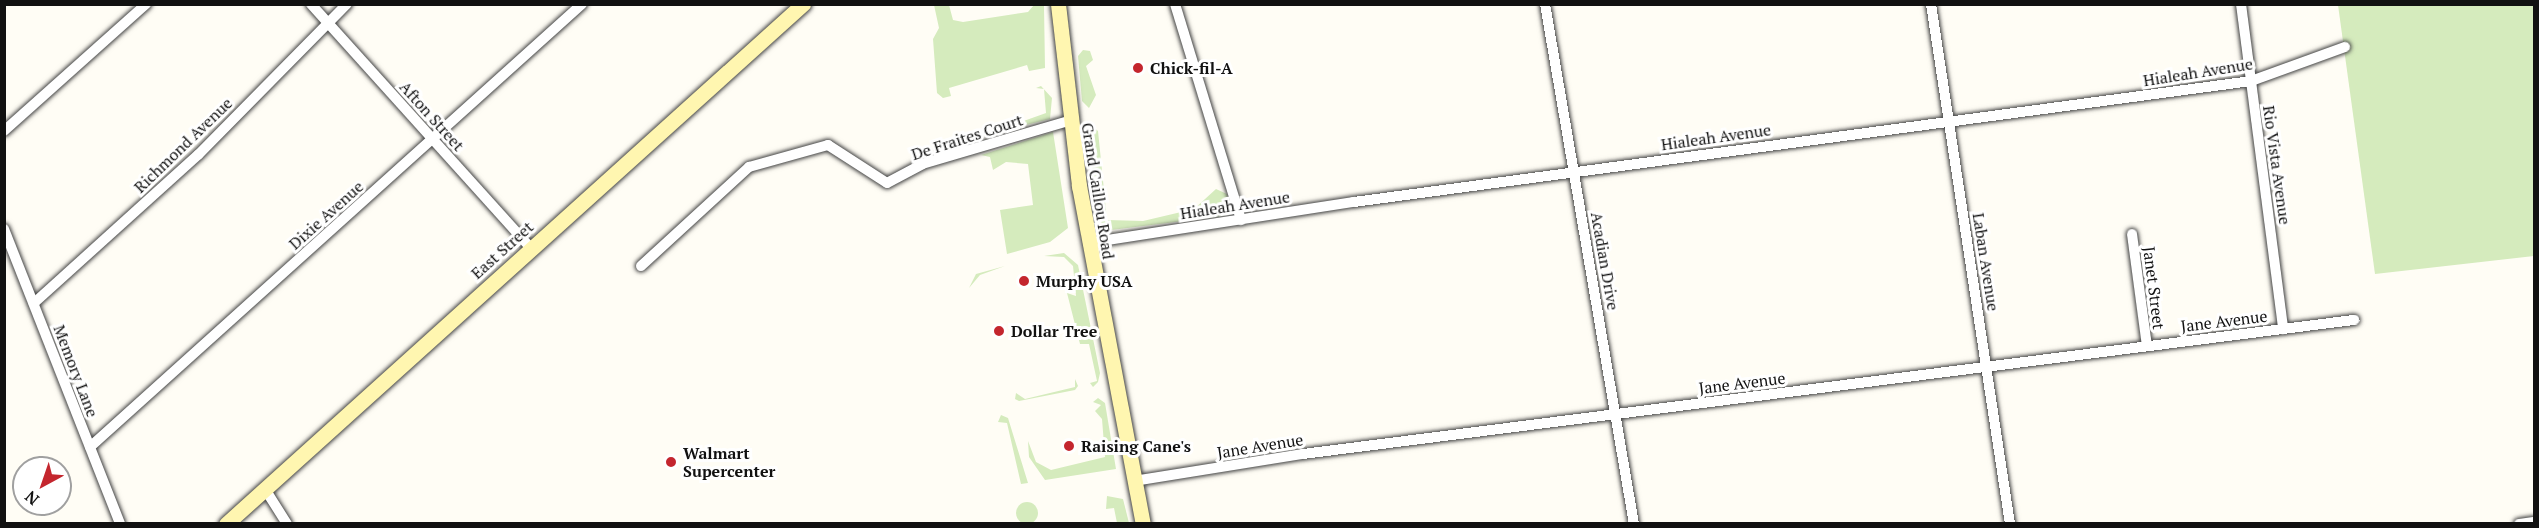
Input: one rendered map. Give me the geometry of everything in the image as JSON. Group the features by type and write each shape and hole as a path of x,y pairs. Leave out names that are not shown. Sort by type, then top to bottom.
{"street":[{"path":"4,131 146,4"},
{"name":"Afton Street","path":"311,4 531,248"},
{"name":"Richmond Avenue","path":"34,303 198,155 347,4"},
{"name":"Dixie Avenue","path":"90,447 582,4"},
{"name":"East Street","path":"226,524 803,4"},
{"name":"Grand Caillou Road","path":"1059,4 1068,121 1088,243 1143,524"},
{"path":"1175,4 1240,220"},
{"name":"Acadian Drive","path":"1545,4 1634,524"},
{"name":"Laban Avenue","path":"1931,4 2010,524"},
{"name":"Rio Vista Avenue","path":"2241,4 2283,329"},
{"name":"Hialeah Avenue","path":"1088,243 1573,172 2251,81 2345,47"},
{"name":"De Fraites Court","path":"641,266 749,167 828,145 887,183 922,164 1068,121"},
{"name":"Memory Lane","path":"4,229 120,524"},
{"name":"Janet Street","path":"2132,234 2147,346"},
{"name":"Jane Avenue","path":"1134,481 1616,414 2354,320"},
{"path":"265,489 287,524"},
{"path":"2519,524 2535,522"}],"green space":[{"path":"934,5 949,5 953,20 963,22 1028,12 1034,5 1044,5 1045,68 1029,71 1027,65 949,88 951,96 943,98 937,93 933,39 939,28"},
{"path":"2338,5 2534,5 2534,256 2375,274"},
{"path":"1083,50 1090,51 1093,60 1086,66 1096,95 1089,108 1082,101 1078,56"},
{"path":"1044,89 1052,98 1050,119 979,137 1046,113"},
{"path":"1091,125 1098,131 1107,220 1143,221 1194,209 1216,189 1227,194 1231,210 1224,216 1103,231 1086,132"},
{"path":"1053,132 1068,228 1050,242 1007,254 1000,210 1033,205 1028,164 1006,162 993,170 990,157 981,155"},
{"path":"1064,253 1078,265 1100,373 1098,382 1093,387 1090,383 1097,381 1089,344 1080,344 1067,293 1076,296 1073,266 1064,257 1044,256"},
{"path":"1005,266 980,275 969,288 976,274"},
{"path":"1075,379 1078,386 1075,390 1019,401 1015,399 1016,393 1025,399 1075,387"},
{"path":"1098,398 1105,403 1116,469 1045,480 1029,457 1028,441 1036,462 1051,470 1105,457 1102,419 1095,411 1101,405 1093,402"},
{"path":"1001,415 1008,418 1028,483 1021,484 1007,423 998,422"},
{"path":"1107,496 1123,499 1129,523 1117,523 1114,508 1106,509"},
{"path":"1027,502 1035,505 1038,513 1035,521 1027,524 1019,521 1016,513 1019,505"}],"place":[{"name":"Chick-fil-A","path":"1138,68"},
{"name":"Murphy USA","path":"1024,281"},
{"name":"Dollar Tree","path":"999,331"},
{"name":"Raising Cane's","path":"1069,446"},
{"name":"Walmart Supercenter","path":"671,462"}]}
